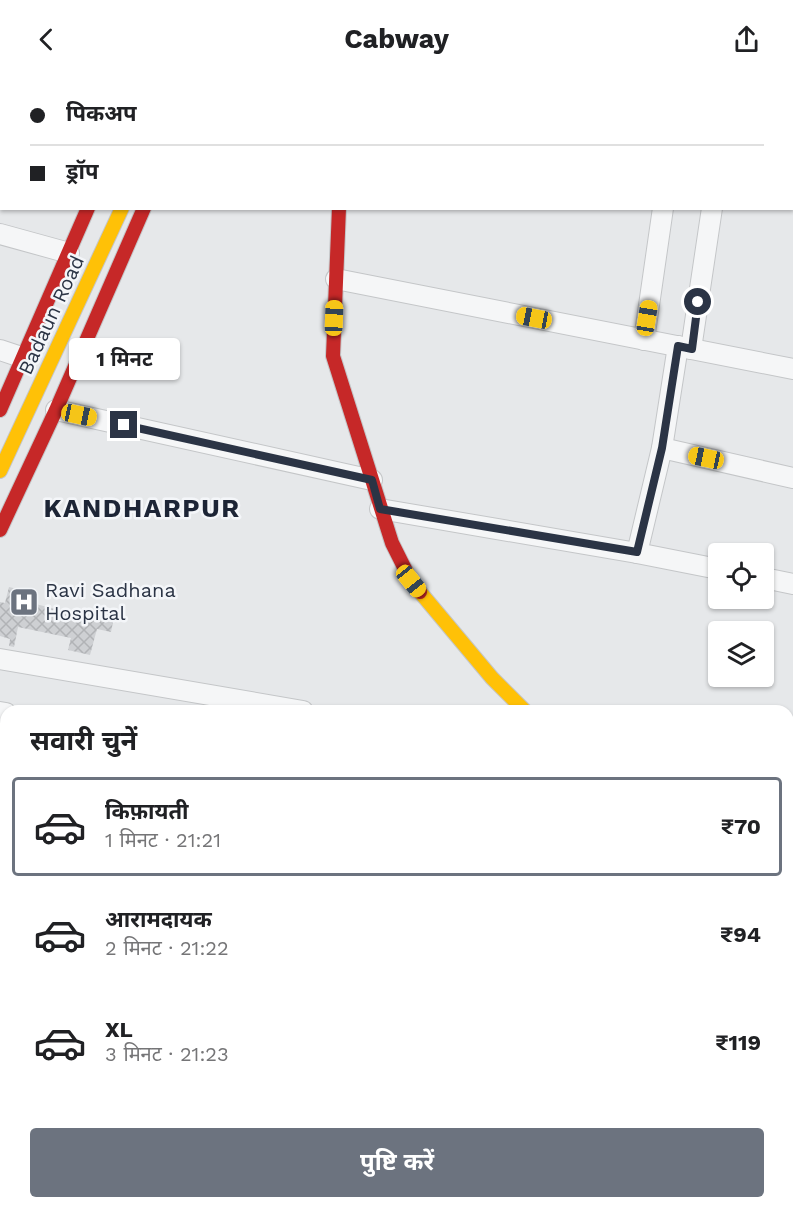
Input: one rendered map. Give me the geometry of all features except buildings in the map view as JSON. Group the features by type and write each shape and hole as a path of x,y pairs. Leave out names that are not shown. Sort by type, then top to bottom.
{"main road":[{"path":"0,410 87,210"},
{"name":"Badaun Road","path":"0,471 121,210"},
{"path":"0,530 56,410 143,210"},
{"path":"339,210 333,356 392,543 411,581 492,678 519,705"},
{"path":"0,444 54,323"}],"street":[{"path":"644,340 663,210"},
{"path":"637,552 685,347 712,210"},
{"path":"0,234 69,253"},
{"path":"336,279 793,369"},
{"path":"0,350 24,358"},
{"path":"56,410 372,480"},
{"path":"662,448 793,478"},
{"path":"380,509 637,552 708,567"},
{"path":"774,580 793,584"},
{"path":"0,659 268,705"}],"traffic: slow":[{"path":"0,471 121,210"},
{"path":"420,592 492,678 519,705"}],"traffic: jam":[{"path":"0,410 87,210"},
{"path":"0,530 56,410 143,210"},
{"path":"339,210 333,356 392,543 411,581 420,592"}],"place":[{"name":"Ravi Sadhana Hospital","path":"24,602"}],"district":[{"name":"KANDHARPUR","path":"142,508"}],"route":[{"path":"124,425 372,480 380,509 637,552 662,448 678,346 692,349 698,302"}]}
